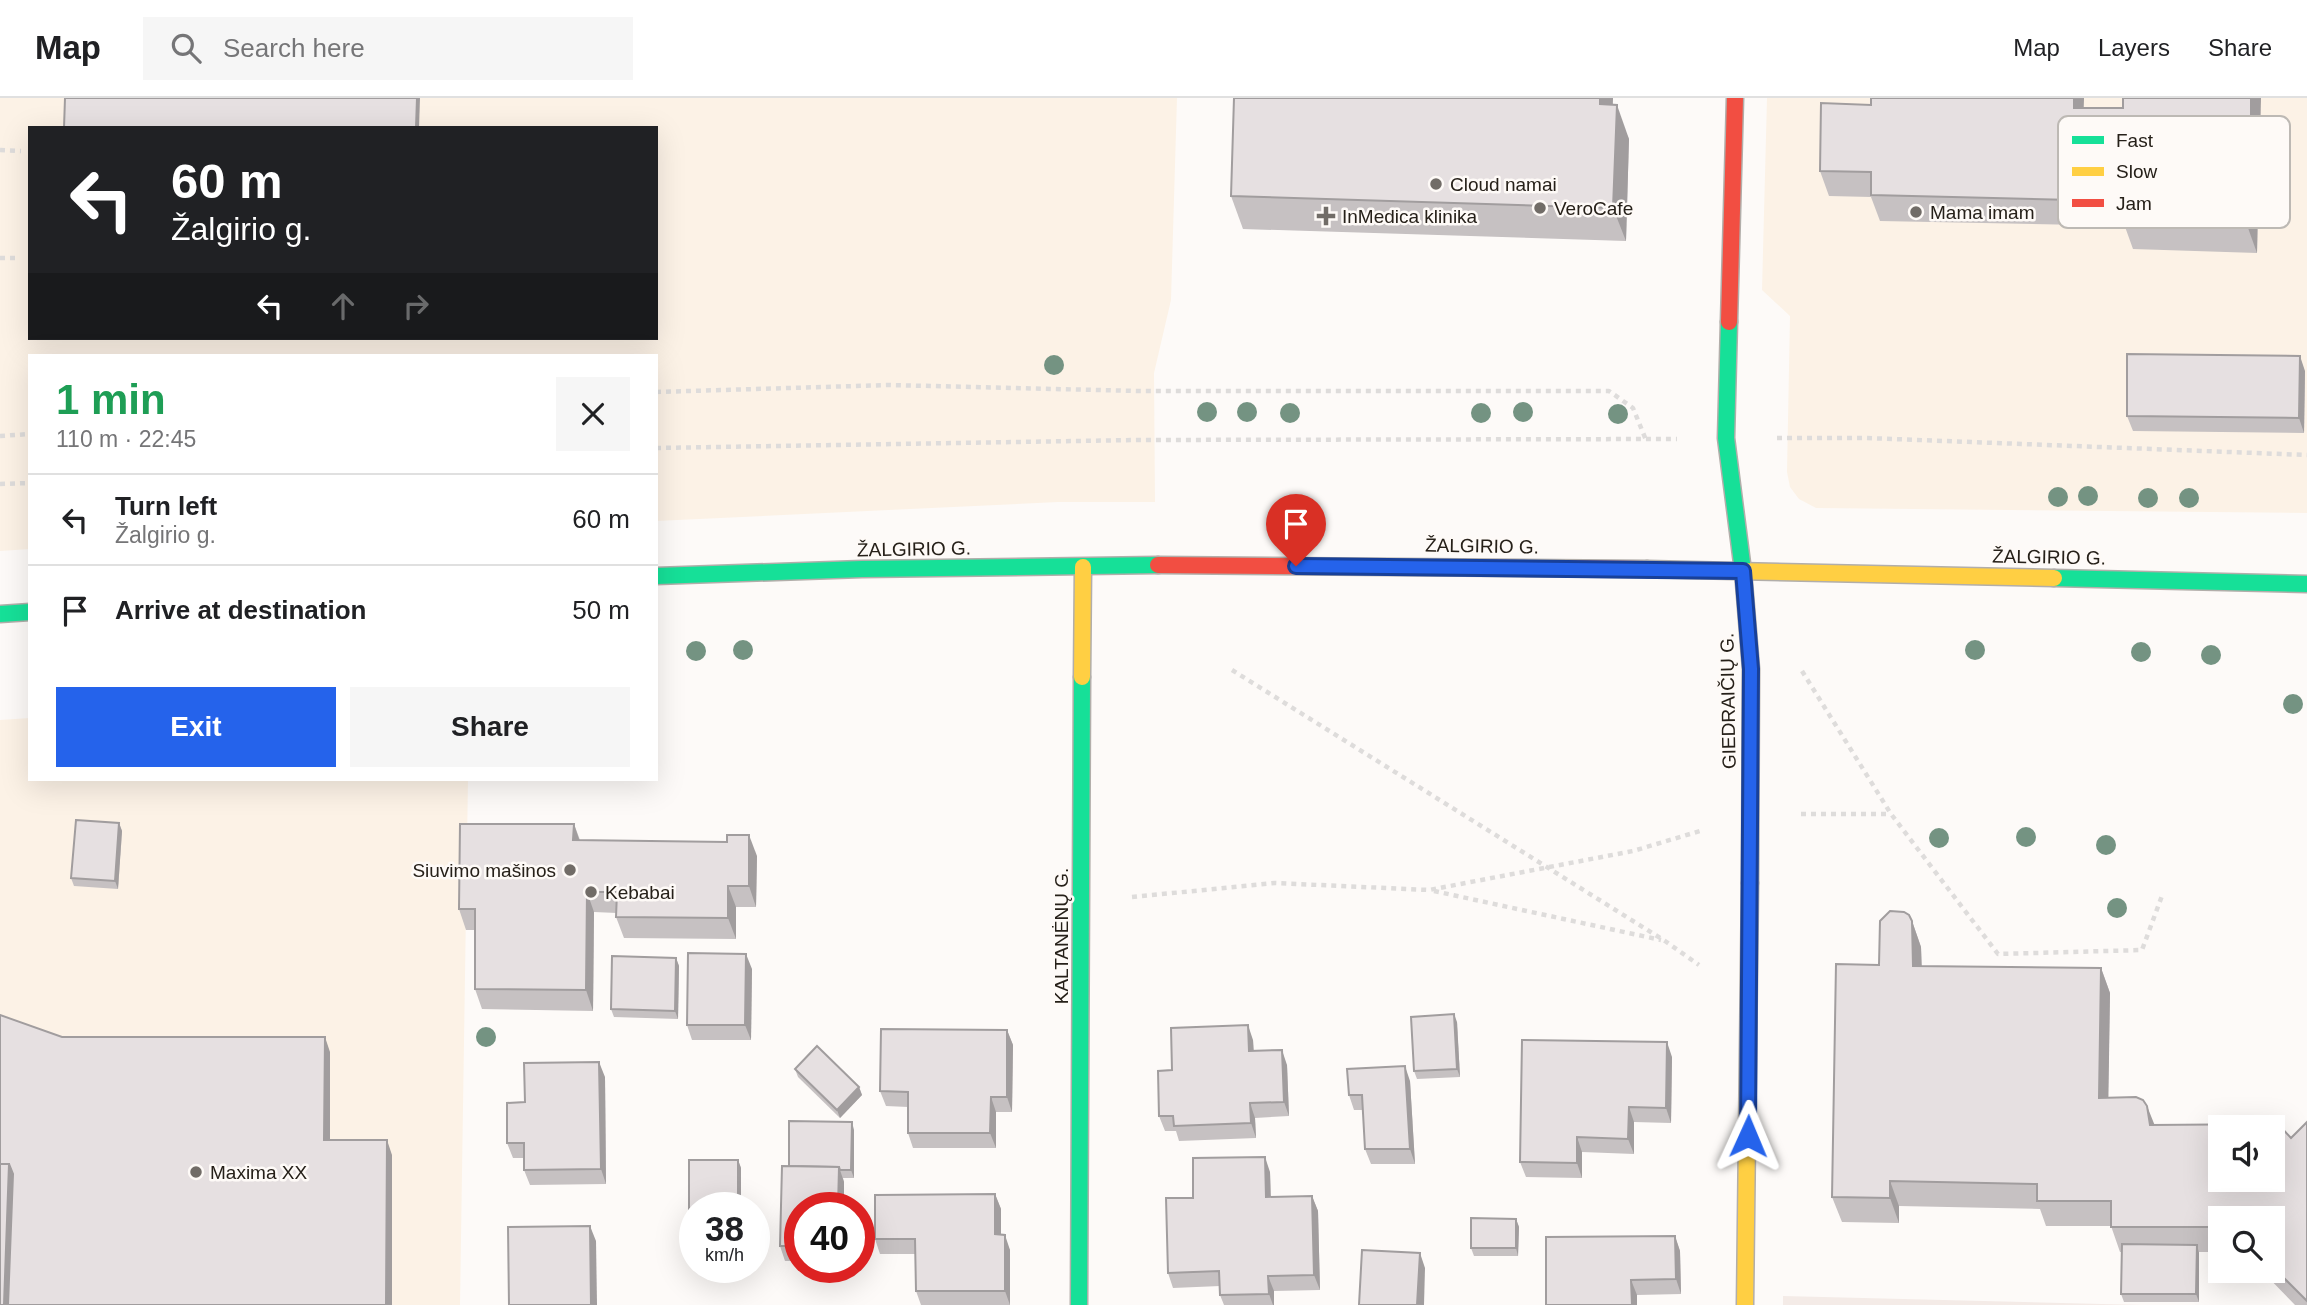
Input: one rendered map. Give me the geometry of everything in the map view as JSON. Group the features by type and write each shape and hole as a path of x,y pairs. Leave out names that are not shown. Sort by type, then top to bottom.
{"street":[{"name":"GIEDRAIČIŲ G.","path":"1735,98 1727,338 1727,438 1743,571 1751,669 1750,1004 1745,1305"},
{"name":"ŽALGIRIO G.","path":"658,576 1083,567 1403,566 2307,584"},
{"name":"KALTANĖNŲ G.","path":"1079,1305 1083,567"},
{"path":"0,614 28,612"}],"path":[{"path":"0,150 21,150"},
{"path":"0,258 17,258"},
{"path":"658,392 890,385 1138,391 1609,391 1633,408 1646,440 1151,440 658,449"},
{"path":"0,436 28,434"},
{"path":"1867,438 2307,455"},
{"path":"0,484 28,482"},
{"path":"1232,670 1665,941 1750,1004"},
{"path":"1802,671 1891,814 1998,954 2142,950 2163,893"},
{"path":"1429,890 1633,851 1751,814 1891,814"},
{"path":"1082,901 1275,883 1429,890 1665,941"}],"shaded area":[{"path":"0,98 1177,98 1171,300 1154,373 1155,502 1058,502 658,521 658,354 28,354 28,549 0,551"},
{"path":"1767,98 2307,98 2307,513 1816,508 1799,499 1790,487 1787,472 1790,316 1762,290"},
{"path":"28,718 28,781 468,781 460,1305 9,1305 0,1194 0,720"},
{"path":"1783,1296 2142,1305 1783,1305"}],"building":[{"path":"65,98 417,98 416,126 64,126"},
{"name":"Cloud namai","path":"1234,98 1600,98 1600,104 1617,105 1613,208 1231,196"},
{"path":"1871,98 2074,98 2074,108 2123,108 2123,98 2251,98 2251,116 2058,116 2058,200 1871,195 1871,172 1820,171 1821,103 1871,105"},
{"path":"2127,354 2300,356 2299,418 2127,416"},
{"path":"76,820 119,823 115,881 71,878"},
{"path":"460,824 574,824 573,840 727,842 727,835 749,835 749,886 728,886 728,918 616,917 617,892 587,892 586,990 475,989 475,909 459,909"},
{"path":"1890,911 1904,912 1912,921 1913,966 2101,968 2099,1098 2136,1097 2143,1100 2147,1106 2150,1125 2208,1125 2208,1192 2285,1192 2285,1132 2291,1138 2307,1122 2307,1301 2285,1279 2285,1206 2208,1206 2208,1227 2111,1227 2111,1201 2037,1201 2037,1184 1890,1181 1890,1198 1832,1197 1836,964 1879,965 1880,921"},
{"path":"688,953 746,954 745,1025 687,1025"},
{"path":"612,956 676,958 675,1011 611,1009"},
{"path":"1454,1014 1457,1069 1414,1071 1411,1017"},
{"name":"Maxima XX","path":"0,1015 62,1037 325,1037 324,1140 387,1140 386,1305 8,1305 13,1174 9,1164 0,1164"},
{"path":"1248,1025 1249,1051 1282,1050 1284,1102 1250,1103 1251,1123 1174,1126 1173,1116 1159,1116 1158,1071 1172,1070 1171,1028"},
{"path":"881,1029 1007,1030 1007,1097 991,1097 990,1133 908,1133 908,1092 880,1091"},
{"path":"1522,1040 1667,1042 1666,1108 1629,1107 1628,1139 1577,1137 1577,1163 1520,1162"},
{"path":"817,1046 859,1087 837,1110 795,1069"},
{"path":"599,1062 601,1169 524,1170 524,1143 507,1143 507,1103 525,1102 524,1063"},
{"path":"1405,1066 1410,1149 1365,1149 1362,1095 1349,1095 1347,1069"},
{"path":"789,1121 852,1122 851,1170 840,1170 839,1167 789,1166"},
{"path":"1265,1157 1266,1197 1312,1196 1314,1275 1268,1276 1269,1294 1220,1295 1219,1271 1168,1273 1166,1198 1193,1198 1193,1158"},
{"path":"689,1160 738,1160 738,1192 689,1192"},
{"path":"0,1164 9,1164 4,1305 0,1305"},
{"path":"782,1166 839,1167 838,1192 784,1192 784,1246 780,1246"},
{"path":"995,1194 995,1234 1005,1235 1005,1291 916,1291 915,1239 875,1239 875,1195"},
{"path":"1471,1218 1516,1219 1516,1248 1471,1248"},
{"path":"590,1226 591,1305 509,1305 508,1227"},
{"path":"1675,1236 1676,1279 1631,1280 1632,1305 1546,1305 1546,1237"},
{"path":"2122,1244 2197,1245 2196,1294 2121,1294"},
{"path":"1362,1250 1420,1253 1417,1305 1359,1305"}],"traffic: fast":[{"path":"1729,322 1726,438 1743,571 1751,669 1750,883"},
{"path":"658,576 862,569 1158,565"},
{"path":"2054,578 2307,584"},
{"path":"0,614 28,612"},
{"path":"1079,1305 1082,677"}],"traffic: slow":[{"path":"1082,677 1083,567"},
{"path":"1647,569 2054,578"},
{"path":"1745,1305 1750,883"}],"traffic: jam":[{"path":"1729,322 1735,98"},
{"path":"1158,565 1647,569"}],"place":[{"name":"Cloud namai","path":"1436,184"},
{"name":"VeroCafe","path":"1540,208"},
{"name":"Mama imam","path":"1916,212"},
{"name":"InMedica klinika","path":"1326,216"},
{"name":"Siuvimo mašinos","path":"570,870"},
{"name":"Kebabai","path":"591,892"},
{"name":"Maxima XX","path":"196,1172"}],"route":[{"path":"1296,566 1743,571 1751,669 1748,1136"}]}
